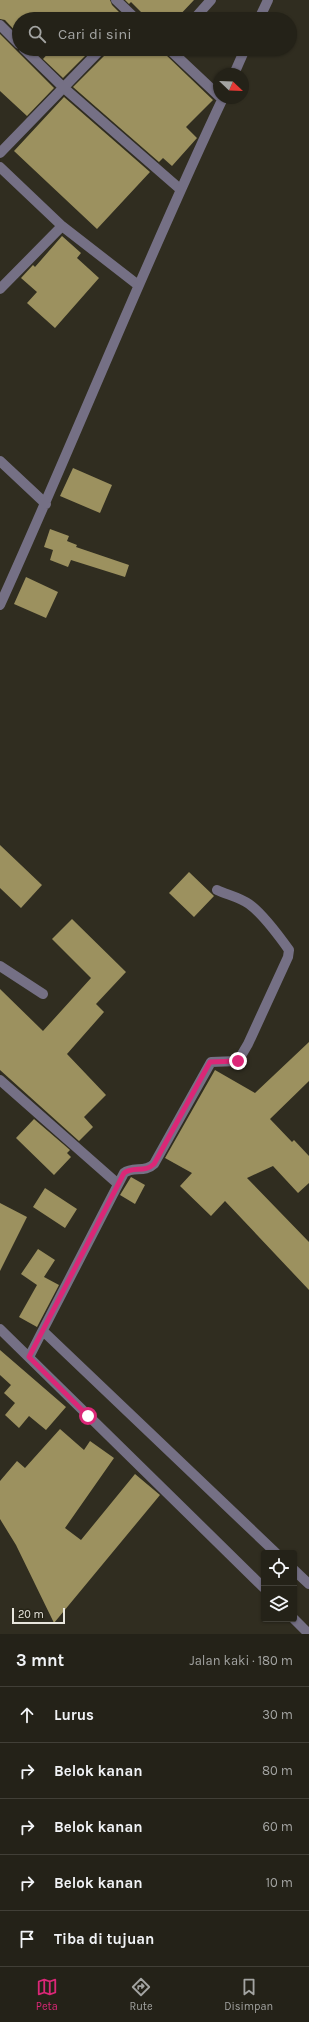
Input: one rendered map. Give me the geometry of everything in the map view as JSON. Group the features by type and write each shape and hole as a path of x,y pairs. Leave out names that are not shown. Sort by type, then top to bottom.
{"street":[{"path":"116,0 127,12"},
{"path":"200,12 211,0"},
{"path":"262,12 268,0"},
{"path":"0,25 12,37"},
{"path":"31,56 64,88 180,189"},
{"path":"0,153 94,56"},
{"path":"176,56 213,91"},
{"path":"237,68 242,56"},
{"path":"0,605 46,504 138,285 218,104"},
{"path":"0,167 62,226 138,285"},
{"path":"0,289 62,226"},
{"path":"0,461 46,504"},
{"path":"29,1357 118,1184 127,1171 147,1169 154,1164 210,1062 238,1061 248,1044 288,957 289,950 286,945 250,904 217,890"},
{"path":"0,966 43,994"},
{"path":"0,1080 118,1184"},
{"path":"0,1329 262,1586"},
{"path":"43,1331 273,1550"},
{"path":"297,1573 309,1584"},
{"path":"297,1622 309,1634"}],"building":[{"path":"0,0 110,0 112,5 119,12 12,12 12,28 5,20 0,19"},
{"path":"125,0 194,0 183,12 141,12 131,2 129,4"},
{"path":"0,34 12,46 12,56 22,56 54,88 27,116 0,91"},
{"path":"46,56 85,56 63,78 43,59"},
{"path":"104,56 167,56 213,100 186,127 197,138 172,166 163,158 159,162 73,87"},
{"path":"64,97 150,172 97,229 14,151"},
{"path":"62,236 81,253 77,258 99,278 55,328 27,303 37,292 21,278 33,265 35,267"},
{"path":"73,468 112,485 100,513 60,496"},
{"path":"50,529 69,536 67,541 77,545 76,547 129,565 125,577 71,560 68,567 50,560 53,550 44,547"},
{"path":"26,577 58,592 46,618 14,604"},
{"path":"0,845 42,885 21,908 0,888"},
{"path":"189,872 214,896 194,917 169,893"},
{"path":"72,919 126,972 96,1004 104,1012 67,1054 106,1095 84,1117 93,1127 79,1141 0,1070 0,989 43,1031 91,978 52,939"},
{"path":"309,1042 309,1081 270,1119 292,1142 294,1140 309,1156 309,1183 298,1193 273,1166 247,1178 309,1242 309,1290 225,1201 211,1216 180,1186 192,1173 165,1158 215,1070 255,1093"},
{"path":"34,1119 70,1150 67,1153 71,1157 54,1175 16,1138"},
{"path":"131,1177 145,1185 135,1204 120,1195"},
{"path":"45,1188 77,1209 65,1228 33,1207"},
{"path":"0,1203 27,1217 0,1271"},
{"path":"38,1249 55,1260 44,1277 59,1285 37,1327 19,1317 37,1285 21,1274"},
{"path":"0,1350 66,1407 46,1430 29,1416 19,1428 5,1415 15,1403 4,1393 11,1385 0,1375"},
{"path":"60,1429 84,1450 90,1441 114,1458 65,1528 81,1540 135,1474 160,1495 54,1623 16,1545 0,1519 0,1481 17,1461 25,1468"}],"route":[{"path":"88,1416 29,1357 124,1173 131,1169 151,1168 210,1062 238,1061"}]}
